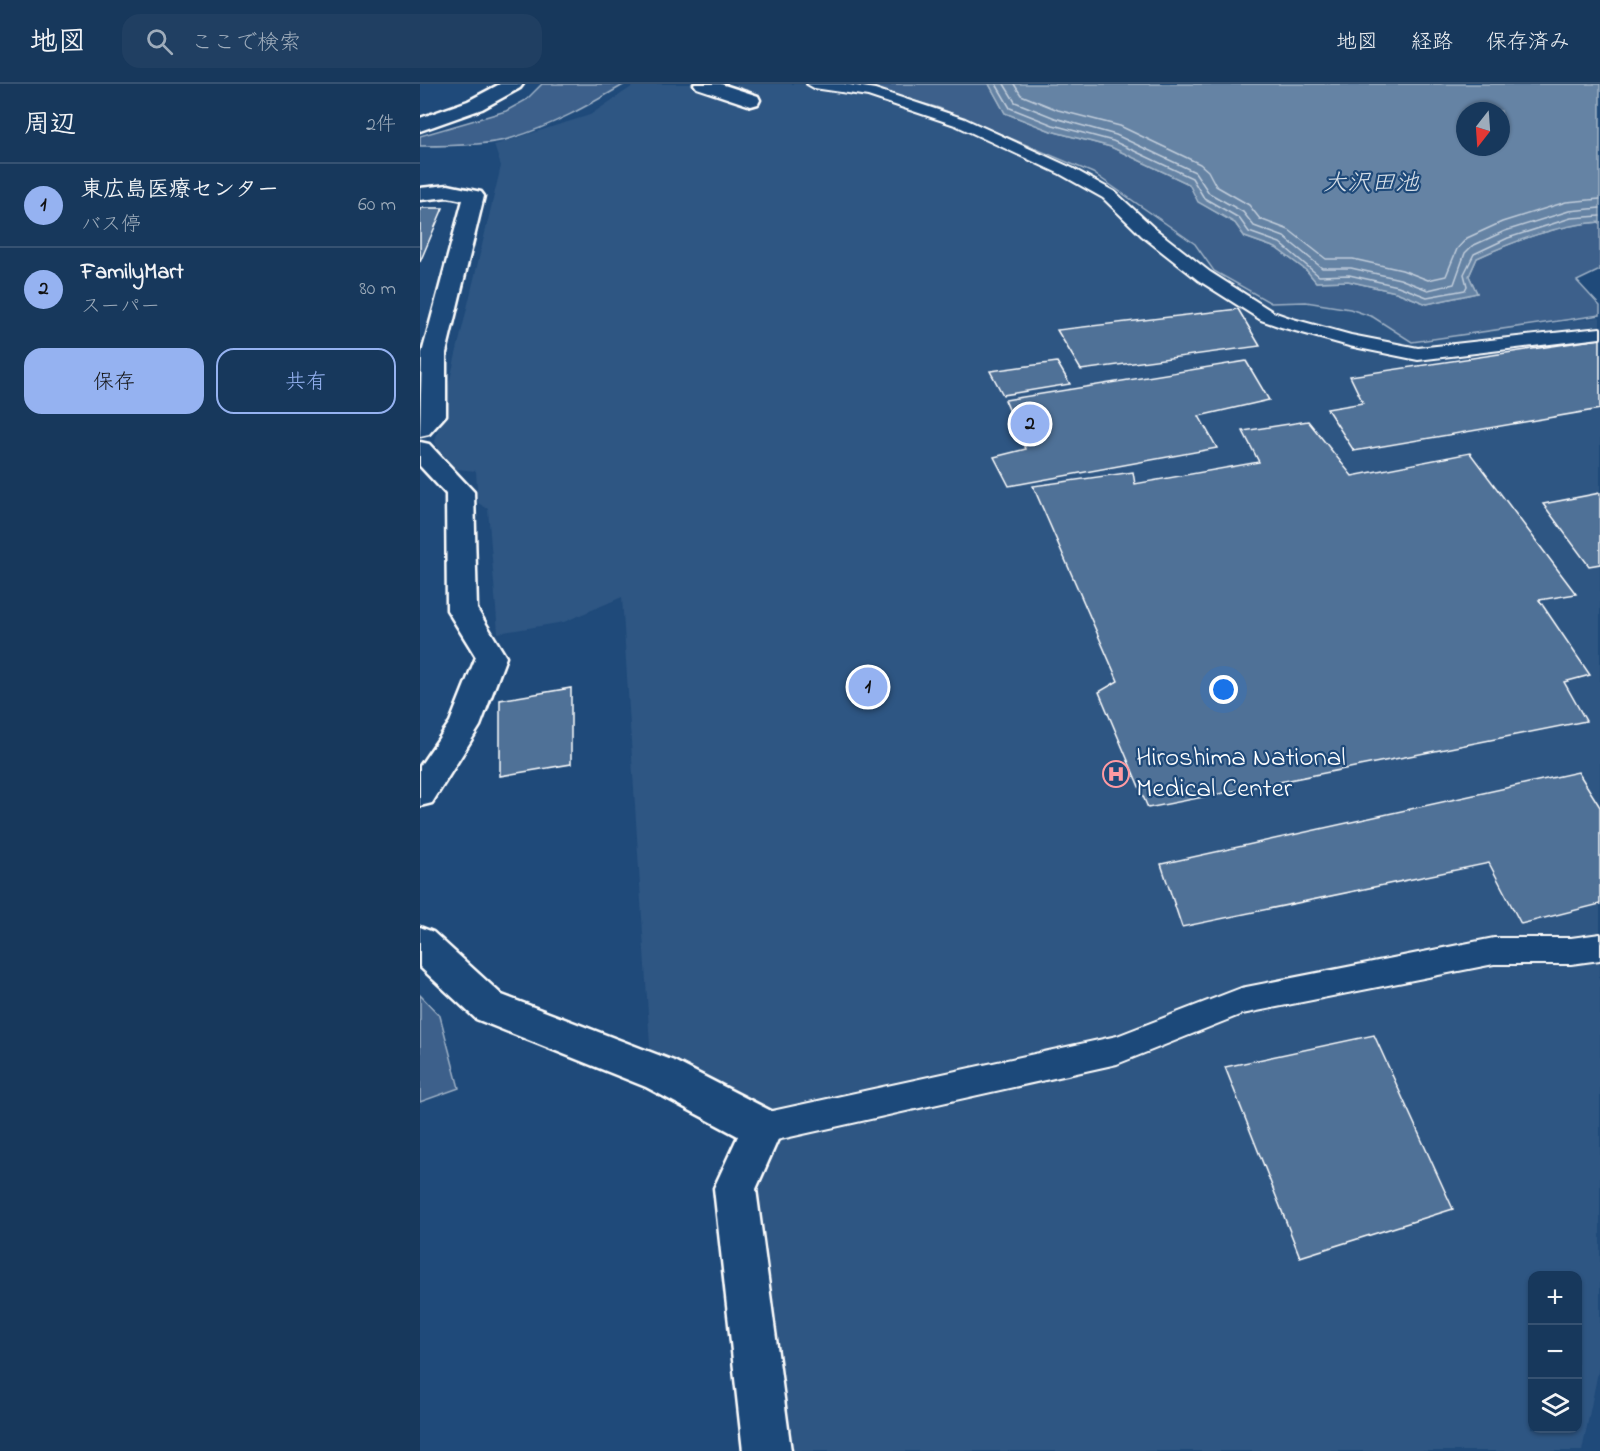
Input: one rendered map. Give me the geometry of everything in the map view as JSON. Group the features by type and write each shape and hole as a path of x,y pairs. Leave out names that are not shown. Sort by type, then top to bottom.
{"street":[{"path":"420,124 475,105 514,84"},
{"path":"703,84 749,100"},
{"path":"420,107 475,105"},
{"path":"420,194 448,191 474,196 434,353 433,415 420,428"},
{"path":"420,450 460,492 462,610 491,657 464,726 420,793"},
{"path":"420,943 489,1007 660,1074 763,1128 735,1188 767,1451"}],"lane":[{"path":"814,84 870,92 960,122 1066,171 1109,195 1148,232 1204,276 1250,307 1287,323 1349,340 1418,354 1600,333"},
{"path":"763,1128 1117,1050 1241,1001 1494,951 1570,951 1600,947"}],"shaded area":[{"path":"542,84 625,84 556,121 512,138 480,144 420,146 420,136 506,111 526,100"},
{"name":"Hiroshima National Medical Center","path":"636,84 692,84 699,88 740,84 853,84 939,108 1093,173 1195,244 1214,271 1271,303 1306,302 1350,309 1373,317 1412,342 1600,317 1600,975 1598,976 1600,980 1600,1362 1582,1451 785,1451 746,1184 774,1152 653,1094 622,597 564,622 498,633 488,509 478,503 476,471 456,469 441,456 435,442 501,166 494,145 590,115"},
{"path":"853,84 989,84 1005,113 1051,131 1111,147 1189,184 1199,202 1235,223 1245,237 1276,248 1307,271 1316,282 1348,281 1396,292 1427,304 1477,293 1469,276 1477,258 1537,234 1568,226 1600,222 1600,270 1577,281 1600,306 1600,315 1412,342 1373,317 1350,309 1306,302 1271,303 1214,271 1195,244 1093,173 939,108"},
{"path":"420,995 440,1016 459,1088 420,1102"}],"water":[{"name":"大沢田池","path":"989,84 1600,84 1600,222 1568,226 1537,234 1477,258 1469,276 1477,293 1427,304 1396,292 1348,281 1316,282 1307,271 1276,248 1245,237 1235,223 1198,202 1189,184 1111,147 1051,131 1005,113"}],"building":[{"path":"420,208 443,208 420,262"},
{"path":"1238,309 1260,346 1081,370 1057,330"},
{"path":"1600,339 1600,409 1354,451 1327,409 1363,403 1350,376"},
{"path":"1246,361 1269,400 1199,416 1217,448 1009,486 994,457 1026,449 1005,400"},
{"path":"1057,362 1070,384 1003,395 990,371"},
{"path":"1308,421 1352,476 1470,453 1576,594 1539,600 1590,675 1564,682 1586,721 1148,808 1099,692 1118,681 1033,486 1133,472 1135,484 1259,462 1243,431"},
{"path":"1600,493 1600,564 1589,566 1543,504"},
{"path":"571,688 571,764 500,776 500,700"},
{"path":"1578,772 1600,807 1600,904 1521,924 1489,863 1182,927 1161,864"},
{"path":"1374,1035 1453,1209 1300,1257 1225,1067"}],"place":[{"name":"FamilyMart","path":"1030,424"},
{"name":"東広島医療センター","path":"868,687"},
{"name":"Hiroshima National Medical Center","path":"1116,774"}]}
